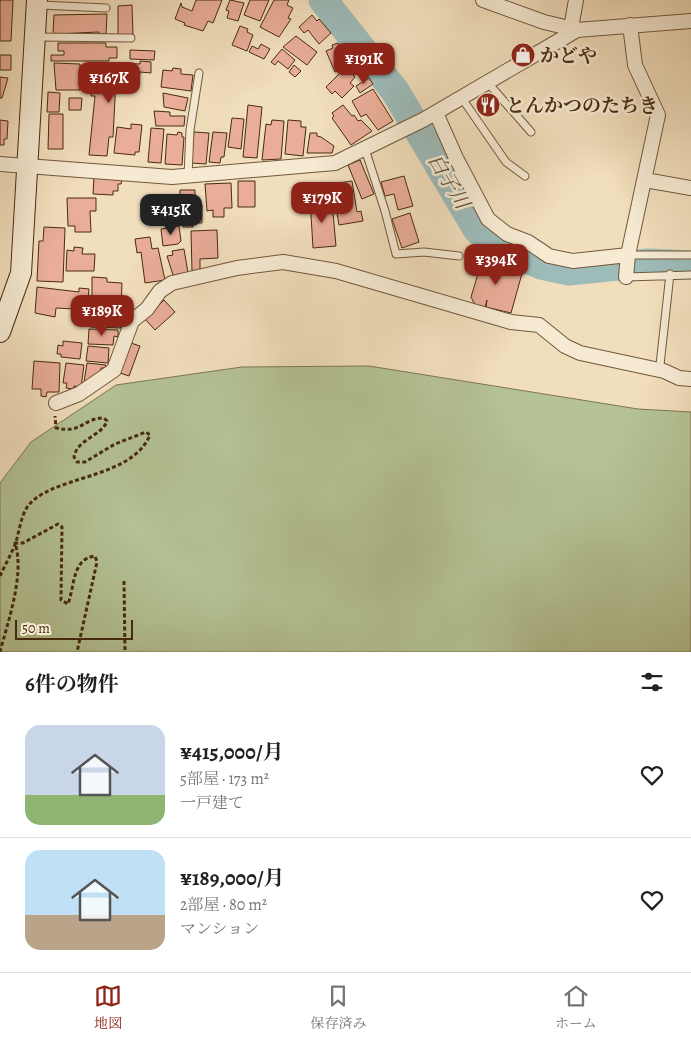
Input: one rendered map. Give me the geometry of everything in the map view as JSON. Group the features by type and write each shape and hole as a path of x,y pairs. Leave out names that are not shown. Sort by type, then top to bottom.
{"street":[{"path":"483,0 544,22 574,29 691,21"},
{"path":"574,29 576,0"},
{"path":"0,332 22,273 26,166 37,2"},
{"path":"626,277 628,255 658,116 635,65 630,25"},
{"path":"0,164 188,176 335,163 430,116 488,83 574,29"},
{"path":"430,116 456,158 488,219 507,234 528,242 549,256 573,261 628,255"},
{"path":"645,180 691,188"},
{"path":"56,403 92,386 114,370 132,321 147,309 160,291 172,283 237,268 283,262 336,271 511,322 539,325 566,346 580,353 664,372 679,378 691,379"}],"lane":[{"path":"37,2 106,8"},
{"path":"35,37 131,38"},
{"path":"188,176 190,130 200,73"},
{"path":"488,83 531,132"},
{"path":"461,97 506,162 525,176"},
{"path":"365,149 385,211 396,254 424,252 459,256"},
{"path":"628,255 691,255"},
{"path":"626,277 670,274 691,275"},
{"path":"660,366 670,274"}],"path":[{"path":"0,576 15,543 26,508 43,494 132,458 148,442 150,435 146,432 115,444 85,462 77,462 74,457 75,452 87,439 105,426 107,421 104,418 97,418 75,430 56,428 56,403"},
{"path":"15,543 23,543 58,524 62,527 61,600 68,604 77,566 86,557 96,556 97,562 77,652"},
{"path":"0,652 14,597 18,553 15,543"},
{"path":"124,581 125,652"}],"green space":[{"path":"369,366 638,409 691,412 691,652 0,652 0,483 31,442 116,385 242,367"}],"building":[{"path":"0,0 13,0 11,41 0,41"},
{"path":"196,0 222,0 213,23 208,21 203,31 184,25 185,23 175,19 181,3 182,7 192,11"},
{"path":"230,0 244,3 238,21 227,18 229,11 226,10"},
{"path":"250,0 269,0 260,21 244,15"},
{"path":"274,0 289,0 287,5 293,8 288,18 291,19 279,37 260,27"},
{"path":"132,5 133,35 118,35 118,6"},
{"path":"107,14 106,34 99,34 99,32 55,34 53,31 54,15"},
{"path":"312,15 317,21 319,19 331,33 319,44 308,30 304,33 299,27"},
{"path":"240,26 248,29 247,32 253,35 247,51 232,45"},
{"path":"296,36 317,52 307,65 283,47"},
{"path":"58,43 106,43 106,47 117,47 117,58 109,58 109,61 51,61 51,55 64,55 64,51 58,51"},
{"path":"338,43 344,57 352,54 356,64 335,72 326,51 333,48 332,45"},
{"path":"261,44 270,49 264,59 249,52 252,46 258,49"},
{"path":"282,49 295,60 288,69 278,61 275,65 271,62"},
{"path":"130,50 155,51 154,60 130,59"},
{"path":"0,55 11,55 11,70 0,70"},
{"path":"140,61 151,62 151,73 140,72 139,80 116,79 113,137 109,137 107,156 89,155 95,96 91,96 92,75 116,77 117,63 140,64"},
{"path":"54,63 80,64 80,90 56,90"},
{"path":"294,65 301,71 295,77 289,72"},
{"path":"173,68 181,69 181,74 193,75 191,91 161,87 163,70 172,71"},
{"path":"347,69 355,77 350,83 354,86 342,98 335,91 332,94 326,87 340,73 342,75"},
{"path":"0,77 8,78 2,98 0,98"},
{"path":"369,78 373,84 360,93 356,86"},
{"path":"373,89 393,121 378,130 366,114 361,117 352,101"},
{"path":"48,92 60,93 59,112 47,112"},
{"path":"163,93 188,98 185,111 164,107"},
{"path":"69,98 82,98 81,110 69,110"},
{"path":"248,105 262,107 257,158 243,157"},
{"path":"343,105 352,116 354,115 358,121 361,120 372,131 351,145 332,118 334,116 332,113"},
{"path":"154,111 170,112 170,116 185,116 184,126 156,126"},
{"path":"49,114 63,114 63,149 48,149"},
{"path":"232,118 244,119 241,149 228,147"},
{"path":"0,120 8,121 7,139 4,139 4,145 0,145"},
{"path":"272,120 284,121 281,159 262,160 266,124 271,125"},
{"path":"288,120 301,121 301,127 306,127 303,156 285,154"},
{"path":"131,124 142,125 139,152 135,152 135,155 114,153 117,127 131,129"},
{"path":"151,128 164,129 161,163 148,162"},
{"path":"178,132 182,133 182,137 184,137 182,165 165,164 167,134 177,135"},
{"path":"194,132 209,133 206,164 191,163"},
{"path":"213,132 227,133 224,157 221,157 220,163 209,162"},
{"path":"310,133 317,133 317,136 334,146 332,153 307,153"},
{"path":"360,160 374,194 362,199 348,165"},
{"path":"404,176 413,206 398,210 394,194 385,196 381,182"},
{"path":"94,177 122,180 121,184 118,184 118,191 113,191 113,195 93,194"},
{"path":"238,181 255,181 255,207 238,207"},
{"path":"352,181 357,212 361,211 363,221 339,225 332,184"},
{"path":"231,183 232,208 224,208 224,217 213,217 213,210 207,211 205,184"},
{"path":"180,190 195,190 195,205 202,205 202,223 193,223 193,227 183,227 183,215 180,215"},
{"path":"67,198 96,198 96,211 90,211 91,232 75,232 75,226 68,226"},
{"path":"329,198 330,214 333,213 336,246 313,248 310,199"},
{"path":"410,213 419,242 402,248 392,219"},
{"path":"179,226 181,241 178,244 163,246 161,229"},
{"path":"44,227 65,228 63,282 37,281 39,241 43,241"},
{"path":"217,230 218,258 200,259 200,270 192,271 191,231"},
{"path":"150,237 152,249 158,248 165,280 145,283 141,252 137,253 135,239"},
{"path":"74,247 83,248 82,254 95,254 94,271 66,271 67,250 74,251"},
{"path":"184,249 188,273 173,275 167,256 173,255 172,251"},
{"path":"484,254 523,270 511,313 486,307 487,300 482,319 471,297"},
{"path":"92,277 107,278 107,282 122,283 121,308 108,307 108,301 96,301 96,297 92,297"},
{"path":"37,287 79,292 79,288 89,289 86,320 73,319 74,309 56,308 55,317 35,313"},
{"path":"164,300 175,312 155,330 145,319"},
{"path":"92,309 122,311 121,328 90,327"},
{"path":"89,329 118,330 118,337 114,336 113,345 88,344"},
{"path":"63,341 82,343 80,359 61,357 61,354 57,354 58,345 63,346"},
{"path":"131,343 140,346 129,376 120,373"},
{"path":"88,346 109,348 108,363 86,361"},
{"path":"34,361 60,363 59,392 47,392 46,397 41,396 41,389 32,389"},
{"path":"66,363 84,365 81,387 66,388 67,383 63,383"},
{"path":"87,363 106,365 105,368 101,368 101,371 84,382"}],"waterway":[{"name":"白子川","path":"323,0 395,91 477,229 493,244 541,265 569,271 648,263 691,265"}],"place":[{"name":"かどや","path":"523,55"},
{"name":"とんかつのたちき","path":"488,105"}]}
